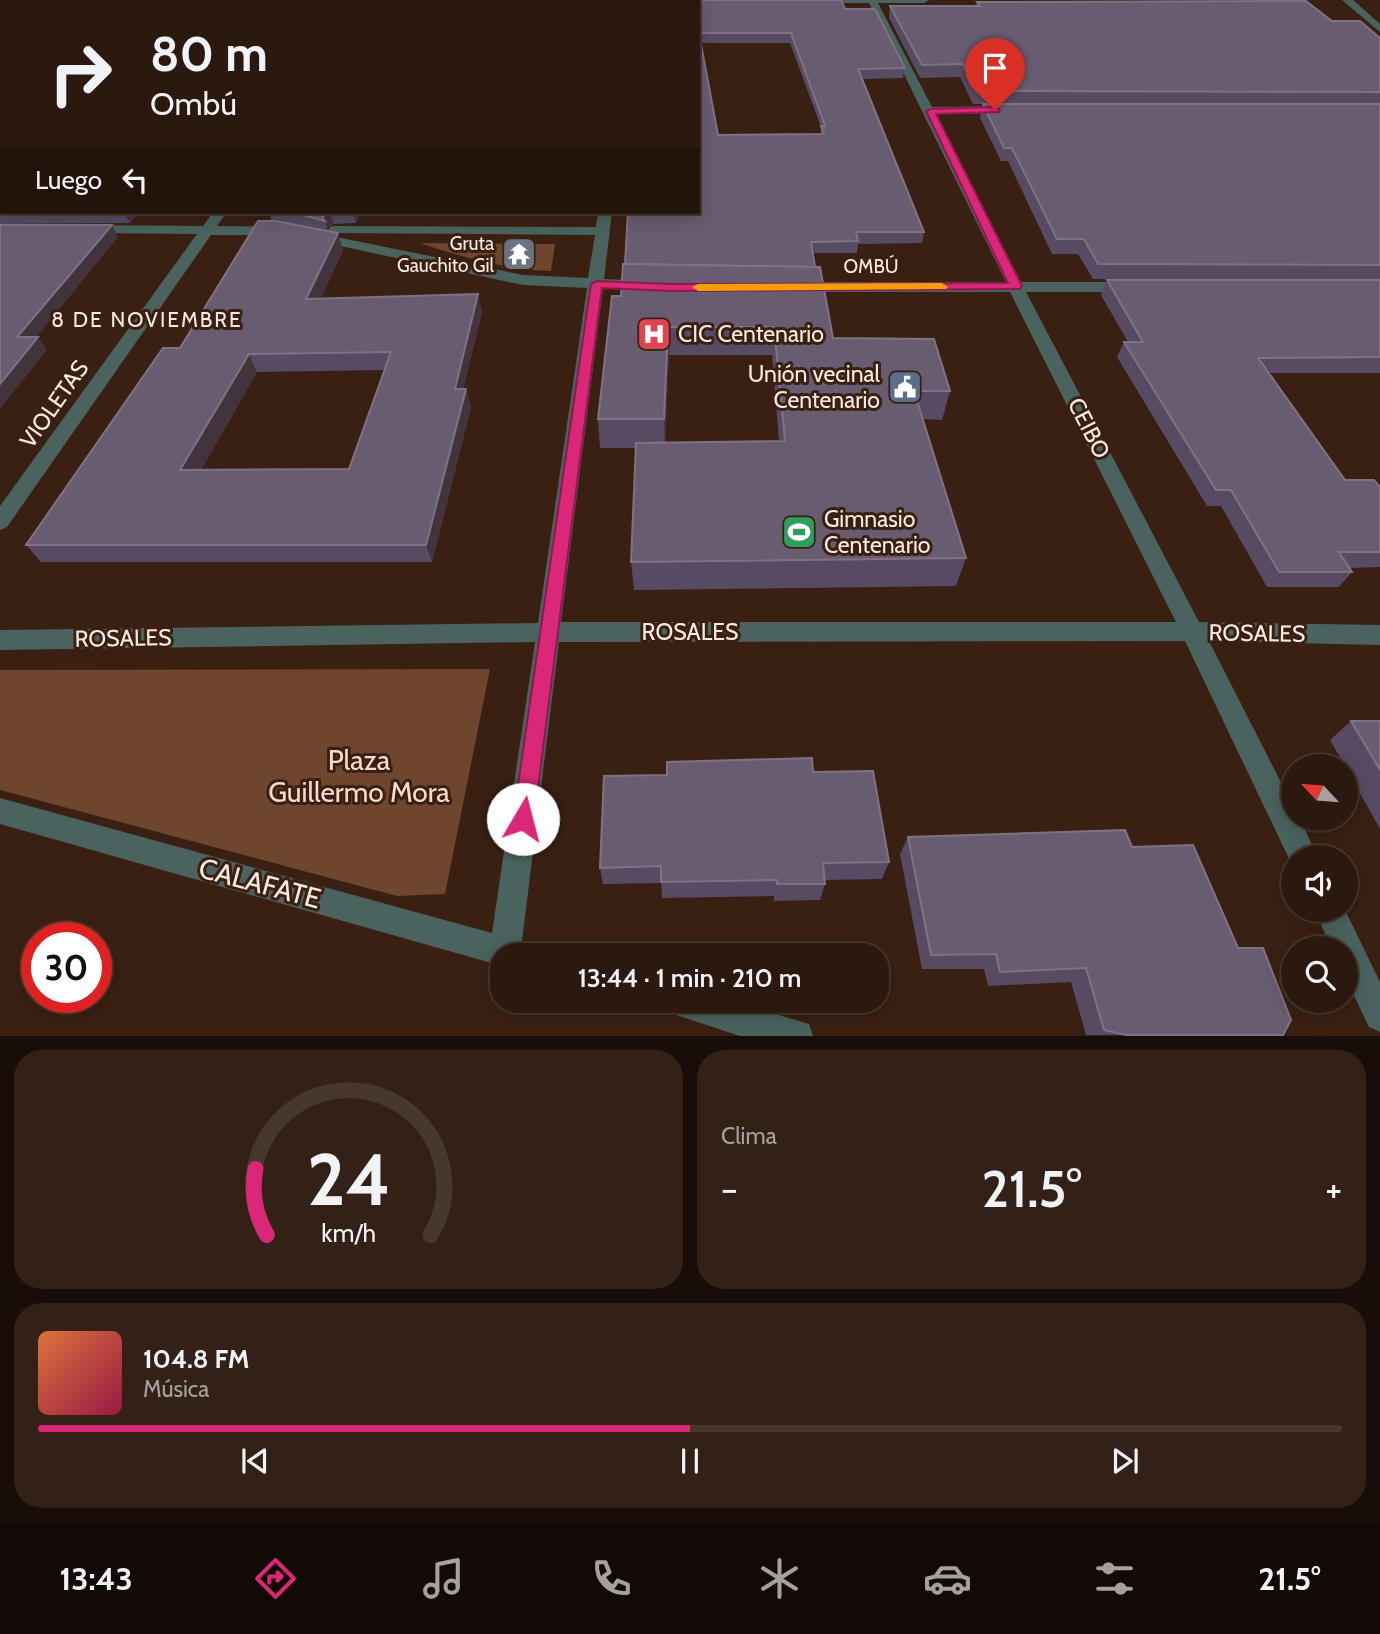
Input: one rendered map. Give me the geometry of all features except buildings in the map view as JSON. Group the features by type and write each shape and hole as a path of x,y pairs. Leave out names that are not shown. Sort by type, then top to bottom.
{"street":[{"path":"803,0 924,0"},
{"name":"CEIBO","path":"873,0 1194,632 1298,845"},
{"path":"1347,0 1380,29"},
{"path":"931,111 1017,110"},
{"name":"VIOLETAS","path":"0,522 219,214"},
{"path":"514,943 549,632 597,284 604,214"},
{"path":"66,229 603,231"},
{"path":"282,231 523,281 671,287"},
{"name":"OMBÚ","path":"780,287 1151,286"},
{"name":"ROSALES","path":"0,640 549,632 1194,632 1380,635"},
{"name":"CALAFATE","path":"0,811 490,947"},
{"path":"1335,922 1380,1016"},
{"path":"720,1013 797,1035"}],"green space":[{"path":"420,243 555,244 551,271 485,262"},
{"name":"Plaza Guillermo Mora","path":"490,669 445,894 397,896 0,790 0,670"}],"slow traffic":[{"path":"698,287 942,287"}],"place":[{"name":"Gruta Gauchito Gil","path":"519,254"},
{"name":"CIC Centenario","path":"654,334"},
{"name":"Unión vecinal Centenario","path":"905,387"},
{"name":"Gimnasio Centenario","path":"799,532"}],"district":[{"name":"8 DE NOVIEMBRE","path":"147,319"}],"route":[{"path":"523,819 597,284 671,287 1016,286 931,111 995,110"}]}
